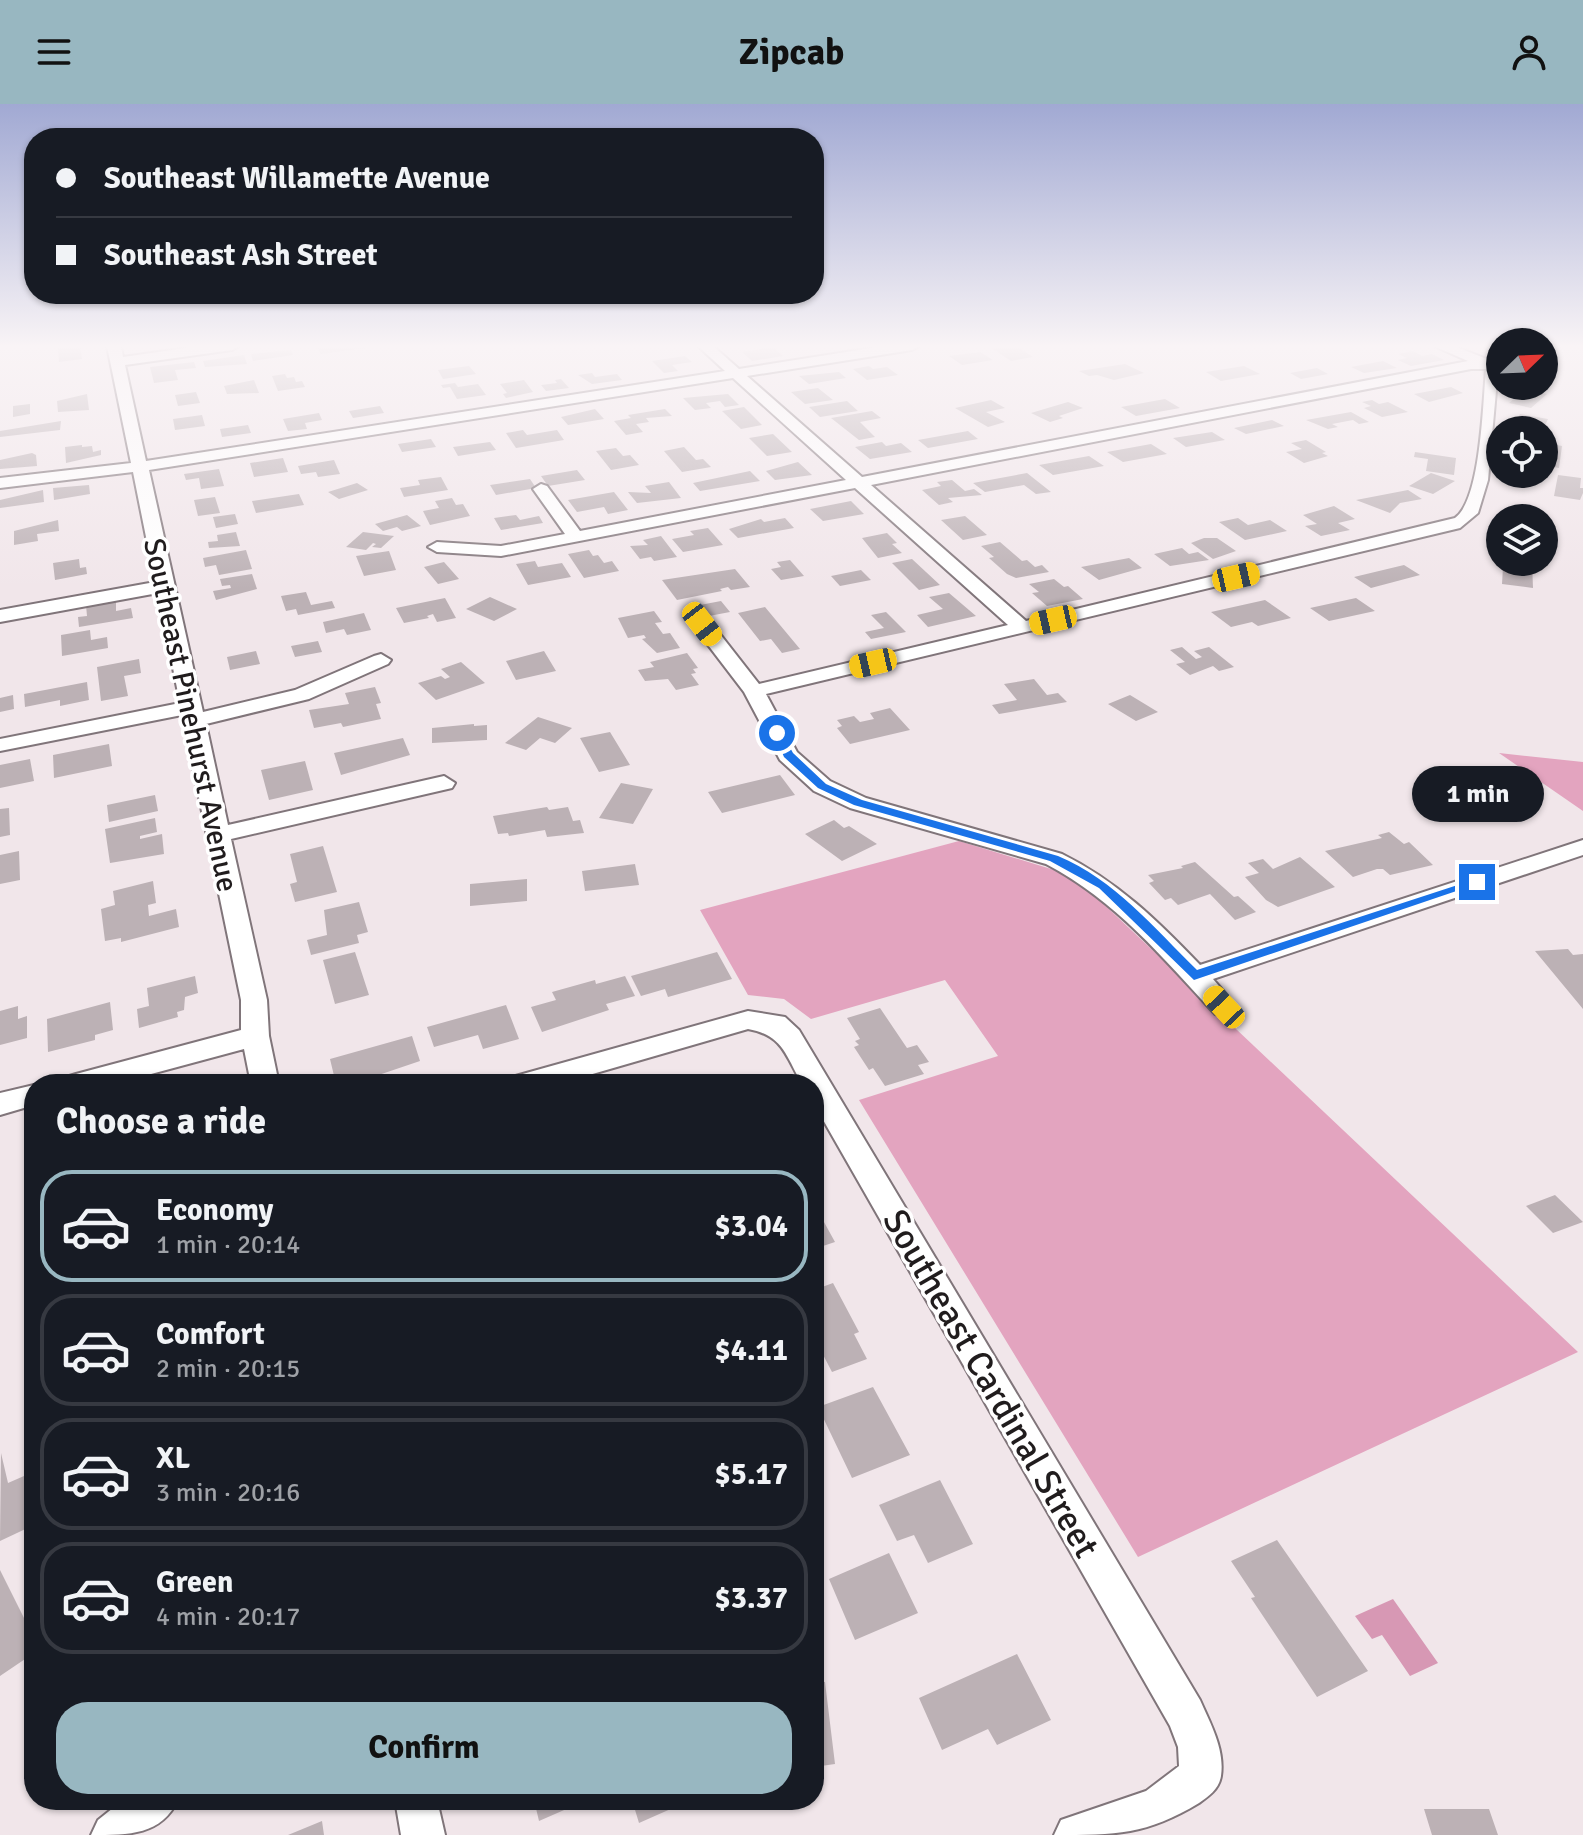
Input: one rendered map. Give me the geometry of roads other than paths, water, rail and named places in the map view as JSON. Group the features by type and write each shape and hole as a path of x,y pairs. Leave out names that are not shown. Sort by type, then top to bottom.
{"street":[{"name":"Southeast Pinehurst Avenue","path":"129,427 254,1000 255,1036 263,1074"},
{"path":"0,483 137,467 396,427"},
{"path":"796,427 1022,628"},
{"path":"437,547 501,551 1148,427"},
{"path":"754,691 1419,534 1462,520 1470,514 1481,474 1486,427"},
{"path":"541,489 576,537"},
{"path":"0,616 163,586"},
{"path":"702,624 754,691 788,755 822,786 858,803 1054,859 1078,869 1103,885 1224,1007"},
{"path":"0,745 302,695 381,660"},
{"path":"217,835 444,783"},
{"path":"1194,976 1583,847"},
{"name":"Southeast Cardinal Street","path":"557,1074 748,1020 775,1024 789,1037 811,1074"},
{"path":"113,1074 255,1036"},
{"name":"Southeast Cardinal Street","path":"824,1097 1186,1714 1199,1747 1200,1776 1160,1807 1117,1824 1076,1835"},
{"path":"0,1104 24,1098"},
{"path":"113,1835 144,1810"},
{"path":"418,1810 423,1835"}]}
